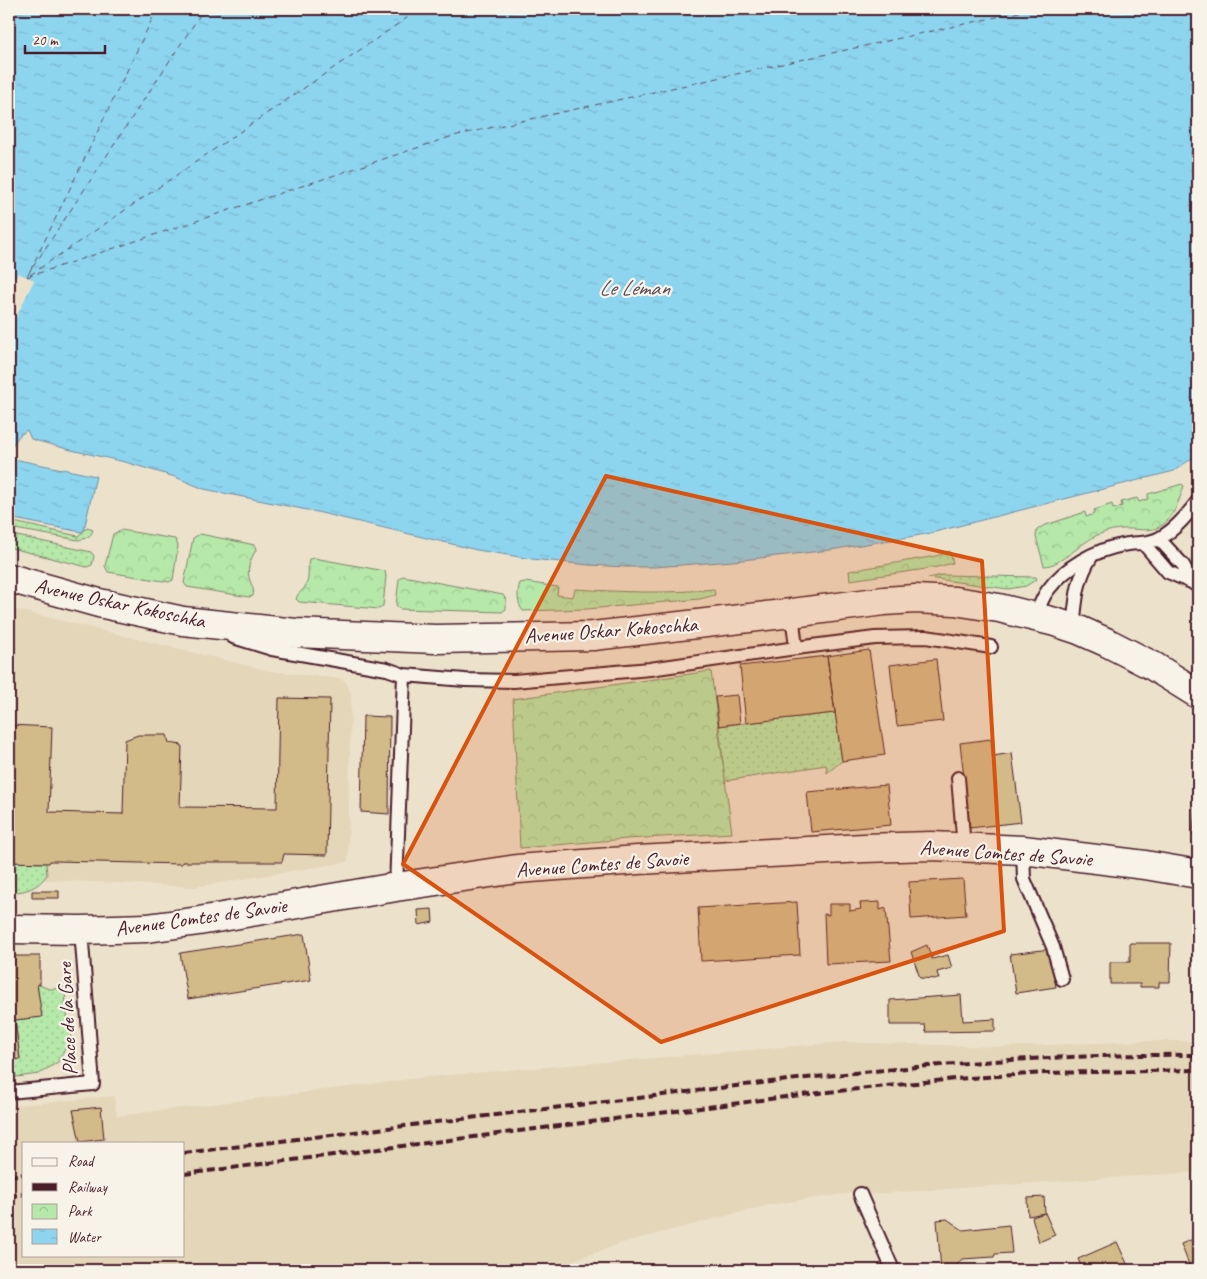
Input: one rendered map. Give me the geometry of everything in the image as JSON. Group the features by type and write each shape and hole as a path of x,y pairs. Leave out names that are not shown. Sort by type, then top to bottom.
{"main road":[{"name":"Avenue Oskar Kokoschka","path":"9,578 99,603 183,621 296,633 435,639 593,636 792,614 884,601 914,599 955,601 999,608 1073,628 1106,642 1153,666 1198,694"},
{"name":"Avenue Comtes de Savoie","path":"9,929 81,930 147,928 517,869 638,860 864,848 964,846 1023,850 1145,865 1198,874"}],"lane":[{"path":"1035,617 1047,591 1058,579 1092,555 1114,546 1132,543 1144,544 1159,539 1179,525 1198,501"},
{"path":"1159,539 1196,584"},
{"path":"1144,544 1168,572 1196,584"},
{"path":"1073,628 1078,585 1082,572 1092,555"},
{"path":"792,614 796,648"},
{"path":"183,621 272,650 387,669 404,675 465,680 514,681 650,669 875,638 926,637 991,647"},
{"path":"396,887 404,675"},
{"path":"958,778 964,846"},
{"path":"1023,850 1024,879 1053,947 1062,979"},
{"name":"Place de la Gare","path":"9,1092 93,1084 81,930"},
{"path":"860,1194 893,1270"}],"highlighted area":[{"path":"606,476 982,561 1004,931 661,1042 403,864"}],"shaded area":[{"path":"9,608 270,671 342,679 346,682 351,693 348,862 195,887 9,878"},
{"path":"1144,1041 1198,1041 1198,1172 872,1194 864,1191 769,1205 622,1243 547,1270 9,1270 9,1106 114,1096 117,1116 426,1077 843,1042 1001,1047"}],"green space":[{"path":"1182,484 1184,486 1176,508 1170,518 1161,526 1153,529 1120,529 1103,533 1093,537 1057,562 1044,566 1036,537 1037,530 1043,526 1085,512 1086,517 1094,514 1094,510 1112,504 1113,509 1122,506 1121,502 1137,498 1139,502 1148,499 1148,494"},
{"path":"9,521 78,536 87,528 93,530 87,537 78,540 9,528"},
{"path":"121,530 175,539 178,546 173,580 169,582 108,572 105,566 113,534"},
{"path":"200,534 255,545 256,550 250,561 249,569 253,596 249,597 187,587 184,583 193,538"},
{"path":"13,535 91,552 94,556 92,565 87,567 11,548 10,541"},
{"path":"950,551 953,563 933,568 850,580 849,571 936,556"},
{"path":"314,558 385,571 383,606 379,609 299,602 296,599 307,582 309,559"},
{"path":"943,575 1036,577 1037,579 1026,586 1008,589 928,578"},
{"path":"403,576 503,595 506,600 506,609 502,612 400,609 396,605 399,579"},
{"path":"525,582 558,587 557,595 573,597 575,589 679,592 714,589 715,595 700,599 587,609 523,611 519,601 518,590 520,583"},
{"path":"711,671 732,833 520,848 513,699"},
{"path":"835,713 842,761 827,773 826,765 725,781 719,726"},
{"path":"9,862 46,863 47,875 30,889 20,892 9,892"},
{"path":"37,984 49,989 65,988 66,1009 71,1038 58,1062 39,1074 9,1078 9,1061 20,1059 15,1020 41,1017"}],"water":[{"name":"Le Léman","path":"9,9 1198,9 1198,454 1174,471 931,533 830,550 733,561 655,567 626,567 532,559 477,550 317,512 204,489 175,477 125,462 31,439 27,430 19,436 9,450"},
{"path":"9,458 96,476 84,530 81,532 9,518"}],"pier":[{"path":"18,273 34,280 9,332 9,292"}],"building":[{"path":"869,650 885,755 842,761 827,656"},
{"path":"827,656 835,713 746,723 740,666"},
{"path":"936,659 943,721 897,726 890,665"},
{"path":"737,695 740,723 719,726 715,697"},
{"path":"279,698 330,699 327,855 284,854 282,862 182,862 182,864 55,861 50,861 49,863 9,862 9,725 52,727 49,812 123,814 125,740 138,735 167,735 169,743 182,745 180,807 277,808"},
{"path":"363,716 390,717 389,814 361,812"},
{"path":"991,739 993,756 1012,753 1021,822 970,828 960,743"},
{"path":"887,785 891,825 811,832 807,792"},
{"path":"1195,805 1198,805 1198,835 1193,835"},
{"path":"963,879 966,915 911,919 909,882"},
{"path":"32,891 59,891 59,898 32,898"},
{"path":"797,902 800,955 701,961 698,908"},
{"path":"880,902 880,910 886,908 891,961 826,964 824,914 829,915 829,904 850,904 850,911 861,909 860,903"},
{"path":"432,909 433,922 419,925 418,910"},
{"path":"304,934 311,980 188,999 180,953"},
{"path":"1130,943 1171,943 1170,982 1159,982 1159,987 1140,987 1140,984 1110,984 1110,962 1130,962"},
{"path":"927,945 932,959 948,955 952,968 937,972 939,979 920,978 911,952"},
{"path":"1050,949 1056,987 1016,993 1010,954"},
{"path":"9,956 40,956 40,985 37,984 42,1017 15,1020 20,1059 9,1061"},
{"path":"961,995 963,1021 995,1019 995,1031 926,1032 925,1025 890,1025 890,1000"},
{"path":"101,1107 104,1139 80,1142 73,1110"},
{"path":"1044,1197 1045,1213 1028,1216 1027,1198"},
{"path":"1045,1213 1055,1235 1039,1242 1032,1217"},
{"path":"947,1219 963,1230 1009,1225 1012,1253 995,1254 994,1257 962,1259 953,1270 941,1270 937,1220"},
{"path":"1198,1237 1198,1270 1191,1270 1181,1244"},
{"path":"1117,1242 1130,1270 1083,1270 1078,1259"}],"ferry route":[{"path":"30,271 157,9"},
{"path":"27,276 204,9"},
{"path":"30,275 420,9"},
{"path":"27,277 453,136 1033,9"}],"railway":[{"path":"185,1153 853,1073 1060,1057 1198,1055"},
{"path":"185,1174 809,1094 955,1079 1044,1073 1198,1070"},
{"path":"9,1176 22,1174"},
{"path":"9,1196 22,1194"}]}
